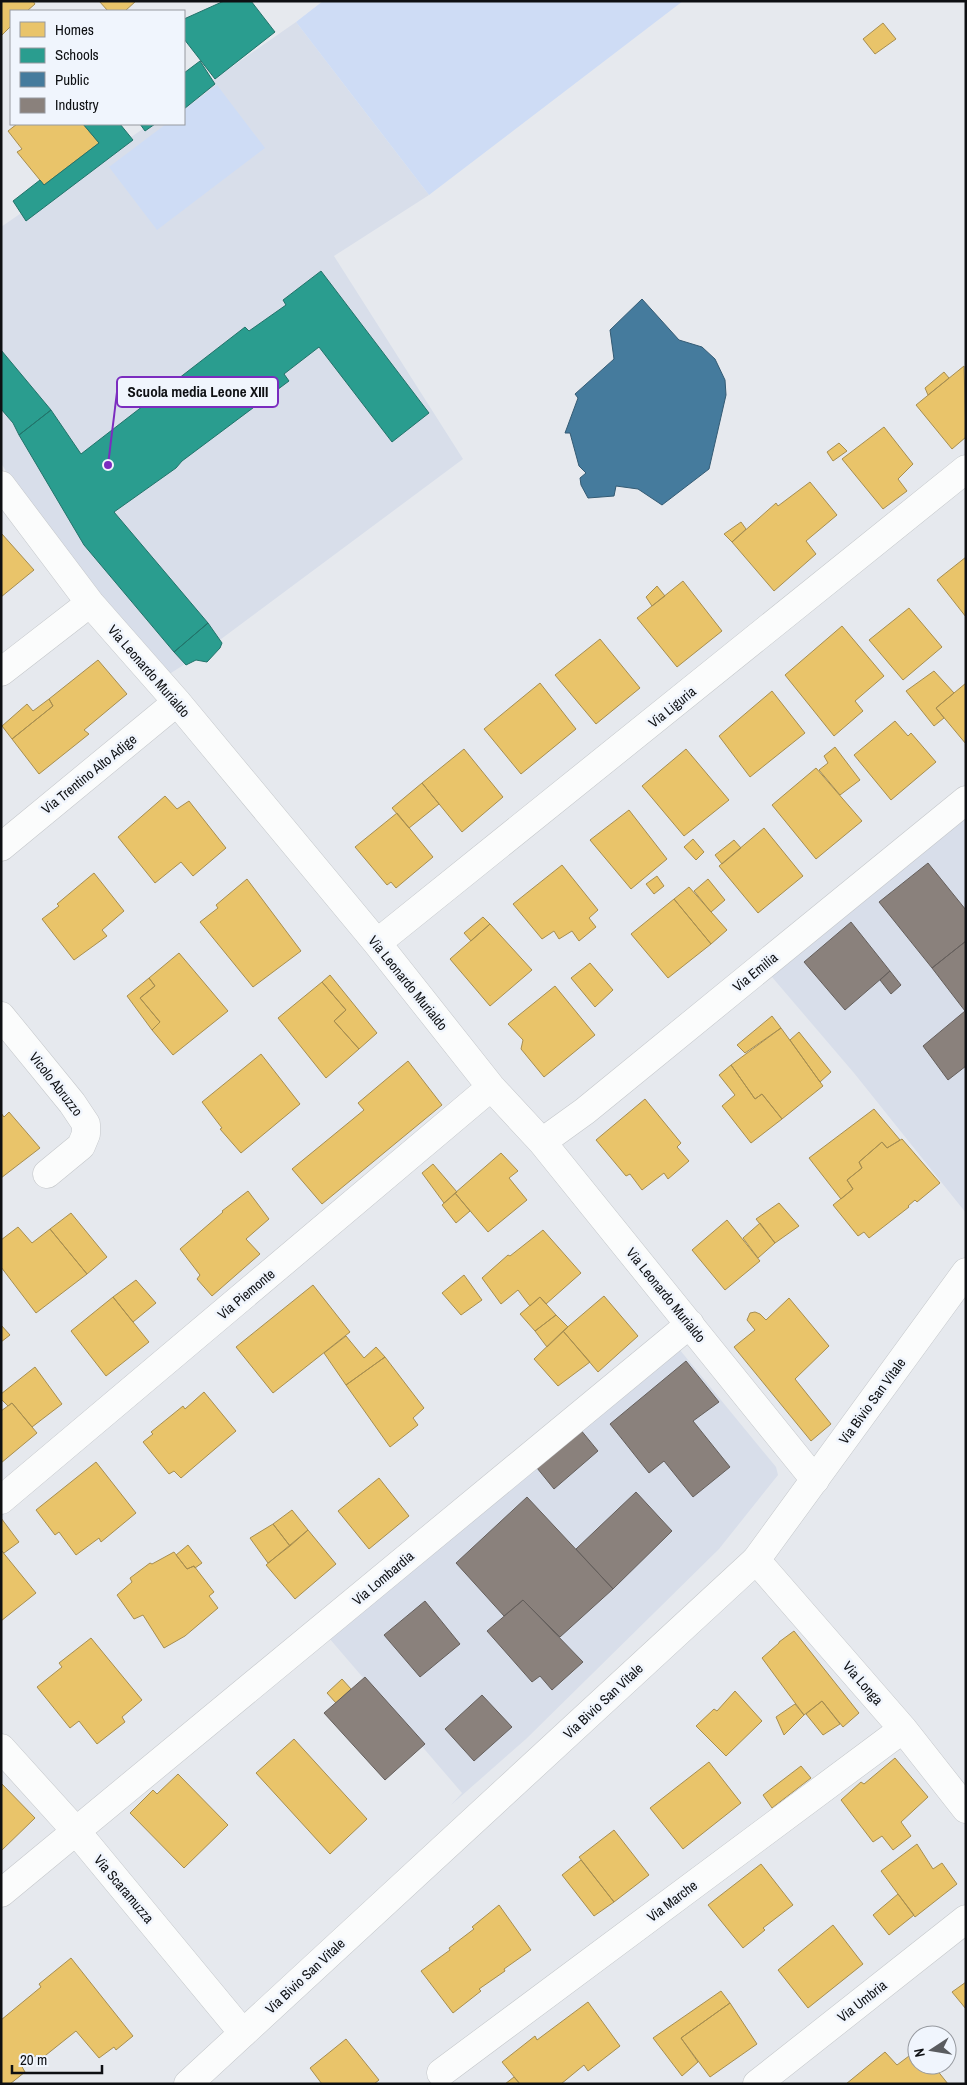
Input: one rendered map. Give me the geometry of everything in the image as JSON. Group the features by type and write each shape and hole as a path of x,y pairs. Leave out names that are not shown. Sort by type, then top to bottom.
{"street":[{"name":"Via Liguria","path":"377,943 966,469"},
{"name":"Via Leonardo Murialdo","path":"3,488 90,603 177,702 377,943 491,1087 542,1142 815,1480"},
{"path":"1,672 90,603"},
{"name":"Via Trentino Alto Adige","path":"1,846 177,702"},
{"name":"Via Emilia","path":"542,1142 585,1111 966,800"},
{"name":"Vicolo Abruzzo","path":"1,1016 72,1103 86,1124 86,1134 81,1146 47,1174"},
{"name":"Via Piemonte","path":"1,1500 491,1087"},
{"name":"Via Bivio San Vitale","path":"188,2084 756,1560 966,1272"},
{"name":"Via Lombardia","path":"1,1893 690,1324"},
{"name":"Via Longa","path":"756,1560 903,1729 966,1809"},
{"name":"Via Marche","path":"441,2074 903,1729"},
{"name":"Via Scaramuzza","path":"1,1748 76,1831 243,2033"},
{"name":"Via Umbria","path":"758,2084 966,1919"}],"shaded area":[{"path":"323,1 683,1 429,195 296,22"},
{"path":"296,22 429,195 334,256 463,459 201,654 155,683 70,576 1,463 1,227 149,125 185,125 185,99"},
{"path":"217,85 265,148 157,230 109,167 165,125 185,125 185,109"},
{"path":"966,808 966,1213 854,1073 766,970"},
{"path":"675,1344 776,1467 778,1475 719,1549 526,1739 451,1805 462,1793 323,1631"}],"building: Homes":[{"path":"1,1 33,1 35,4 28,10 10,10 10,27 1,36"},
{"path":"99,1 136,1 126,10 107,10"},
{"path":"883,23 896,39 875,54 863,39"},
{"path":"16,125 84,125 99,143 44,185 17,152 22,149 8,131"},
{"path":"964,366 966,437 952,449 916,405"},
{"path":"944,372 949,378 928,395 925,388"},
{"path":"884,427 913,464 898,479 907,491 883,509 842,459"},
{"path":"839,443 847,451 833,461 827,452"},
{"path":"810,482 837,515 806,541 816,554 774,591 732,542 776,503 778,506"},
{"path":"741,522 746,529 732,542 724,534"},
{"path":"1,535 34,570 1,597"},
{"path":"966,557 966,617 937,580"},
{"path":"683,581 722,631 677,667 637,618"},
{"path":"657,586 665,596 652,606 646,597"},
{"path":"909,608 942,647 903,680 869,640"},
{"path":"842,626 884,676 855,701 863,711 834,736 785,675"},
{"path":"600,639 640,688 596,724 555,675"},
{"path":"98,660 127,694 84,730 89,734 39,774 12,739 53,706 49,699"},
{"path":"934,671 954,693 936,708 944,718 934,726 906,691"},
{"path":"540,683 576,729 521,774 484,729"},
{"path":"966,683 966,744 936,708"},
{"path":"772,691 805,733 750,777 719,736"},
{"path":"49,699 53,706 12,739 2,726 27,704 33,711"},
{"path":"895,721 908,736 911,733 936,762 891,800 854,755"},
{"path":"835,747 860,780 840,795 819,770 828,763 824,756"},
{"path":"464,749 503,797 462,832 422,783"},
{"path":"686,749 729,800 684,836 642,786"},
{"path":"816,768 862,821 816,859 772,805"},
{"path":"422,783 439,804 409,828 392,808"},
{"path":"165,796 177,809 189,801 226,848 193,876 181,862 155,883 118,837"},
{"path":"629,810 667,859 631,889 590,840"},
{"path":"397,813 433,857 396,888 391,882 387,885 355,847"},
{"path":"764,828 803,876 758,913 719,866"},
{"path":"693,839 704,852 696,860 684,847"},
{"path":"734,840 741,848 722,864 715,855"},
{"path":"562,865 598,910 589,918 596,927 579,941 572,931 559,939 554,931 542,939 513,904"},
{"path":"94,873 124,911 102,930 107,936 74,960 42,919 59,906 57,904"},
{"path":"657,876 664,886 654,894 646,884"},
{"path":"247,879 301,951 253,987 200,922 218,908 216,905"},
{"path":"708,879 725,900 711,912 694,891"},
{"path":"689,887 727,930 711,944 674,899"},
{"path":"674,899 711,944 668,978 631,934"},
{"path":"483,917 490,924 471,941 464,933"},
{"path":"490,924 532,970 490,1006 450,959"},
{"path":"179,953 228,1011 173,1055 152,1030 160,1022 140,998 155,986 149,978"},
{"path":"590,963 613,990 595,1007 571,978"},
{"path":"330,975 377,1033 359,1049 334,1021 346,1010 322,982"},
{"path":"149,978 155,986 140,998 160,1022 152,1030 127,996"},
{"path":"322,982 346,1010 334,1021 359,1049 326,1078 278,1018"},
{"path":"555,986 595,1035 544,1077 521,1049 523,1040 508,1024"},
{"path":"772,1016 781,1028 745,1053 737,1045"},
{"path":"781,1028 823,1086 782,1119 762,1094 755,1099 731,1065"},
{"path":"799,1032 831,1072 820,1082 790,1040"},
{"path":"261,1054 300,1104 241,1153 220,1129 222,1128 202,1102"},
{"path":"408,1061 442,1105 322,1204 292,1169 364,1110 358,1103"},
{"path":"731,1065 755,1099 762,1094 782,1119 751,1143 722,1106 735,1095 719,1075"},
{"path":"645,1099 681,1143 677,1147 689,1161 668,1179 664,1173 642,1190 630,1174 626,1176 596,1140"},
{"path":"874,1109 900,1140 887,1148 882,1142 859,1162 862,1168 847,1180 853,1189 841,1199 809,1158"},
{"path":"9,1112 40,1148 1,1178 1,1113 4,1117"},
{"path":"902,1139 940,1183 917,1202 915,1200 909,1207 869,1238 864,1232 858,1236 833,1205 853,1189 847,1180 862,1168 859,1162 882,1142 887,1148"},
{"path":"501,1153 518,1171 509,1178 527,1200 488,1232 455,1193"},
{"path":"433,1164 457,1192 444,1203 422,1173"},
{"path":"248,1191 269,1219 246,1239 260,1254 212,1296 197,1279 200,1275 180,1249 222,1211"},
{"path":"455,1193 470,1211 456,1223 442,1205"},
{"path":"779,1203 799,1226 775,1243 756,1219"},
{"path":"71,1213 107,1257 87,1274 50,1229"},
{"path":"727,1220 760,1261 725,1290 692,1250"},
{"path":"760,1223 775,1243 758,1258 743,1238"},
{"path":"18,1227 32,1243 50,1229 87,1274 36,1313 1,1267 1,1240"},
{"path":"543,1230 581,1273 546,1304 540,1297 530,1306 518,1290 501,1304 482,1278 508,1255 510,1256"},
{"path":"464,1275 482,1300 461,1315 442,1293"},
{"path":"136,1280 156,1303 133,1322 113,1297"},
{"path":"313,1285 350,1332 273,1393 236,1347"},
{"path":"604,1296 638,1336 598,1372 563,1331"},
{"path":"113,1297 149,1342 106,1376 71,1331"},
{"path":"540,1297 556,1315 535,1331 520,1314"},
{"path":"789,1298 829,1346 795,1379 831,1424 811,1441 734,1347 755,1330 747,1320 750,1313 760,1314 766,1320"},
{"path":"556,1315 568,1327 547,1347 535,1331"},
{"path":"1,1325 10,1335 1,1342"},
{"path":"563,1331 590,1362 558,1386 534,1359"},
{"path":"346,1336 364,1358 376,1347 385,1357 346,1385 324,1353"},
{"path":"385,1357 424,1408 413,1418 418,1425 390,1447 346,1385"},
{"path":"35,1367 62,1404 32,1427 12,1403 8,1406 1,1399 1,1394"},
{"path":"204,1392 236,1431 181,1478 174,1471 169,1474 143,1442 153,1434 151,1432 183,1406 185,1409"},
{"path":"12,1403 37,1433 1,1463 1,1411"},
{"path":"96,1462 136,1513 101,1542 99,1538 76,1555 59,1532 55,1535 36,1510"},
{"path":"379,1478 409,1516 369,1549 338,1511"},
{"path":"292,1510 308,1530 290,1546 273,1524"},
{"path":"1,1518 19,1542 4,1553 1,1550"},
{"path":"273,1524 290,1546 268,1563 250,1538"},
{"path":"308,1530 336,1564 295,1599 266,1565"},
{"path":"188,1545 202,1563 195,1568 194,1566 187,1569 176,1555"},
{"path":"1,1550 36,1593 1,1621"},
{"path":"174,1552 187,1569 194,1566 214,1592 209,1596 218,1608 185,1636 164,1648 143,1615 134,1619 117,1595 132,1582 130,1578 150,1563 152,1564"},
{"path":"794,1631 859,1713 843,1727 822,1701 804,1715 762,1658"},
{"path":"91,1638 142,1700 122,1717 125,1722 97,1744 79,1721 70,1728 37,1687 62,1667 59,1663"},
{"path":"342,1679 351,1689 336,1703 327,1693"},
{"path":"735,1691 762,1721 726,1756 696,1726 714,1709 717,1711"},
{"path":"822,1701 840,1724 823,1735 806,1714"},
{"path":"795,1704 804,1715 784,1735 776,1717"},
{"path":"294,1739 367,1819 330,1854 256,1773"},
{"path":"895,1758 928,1797 901,1822 911,1836 893,1850 882,1836 873,1842 841,1800 861,1782 864,1784"},
{"path":"709,1762 741,1803 683,1849 650,1808"},
{"path":"801,1766 811,1778 772,1808 763,1795"},
{"path":"178,1774 228,1825 184,1868 130,1813 153,1790 157,1794"},
{"path":"1,1783 35,1818 1,1851"},
{"path":"614,1830 649,1875 614,1902 579,1857"},
{"path":"917,1844 933,1869 942,1863 957,1884 915,1917 881,1871"},
{"path":"581,1860 614,1902 594,1916 562,1875"},
{"path":"761,1864 793,1905 763,1928 765,1930 743,1948 708,1905"},
{"path":"898,1894 914,1915 889,1935 873,1915"},
{"path":"499,1905 531,1950 479,1989 481,1991 453,2013 421,1971 450,1950 449,1948 474,1929 472,1927"},
{"path":"833,1925 863,1964 808,2008 778,1970"},
{"path":"71,1958 133,2036 116,2050 114,2047 99,2058 76,2031 41,2059 37,2055 21,2065 25,2072 10,2084 1,2084 1,2020 41,1987 39,1984"},
{"path":"966,1982 966,2009 952,1992"},
{"path":"721,1991 730,2003 681,2038 698,2062 682,2076 653,2038"},
{"path":"588,2002 620,2046 588,2071 584,2065 561,2084 520,2084 502,2062 535,2036 537,2040"},
{"path":"730,2003 757,2044 710,2077 681,2038"},
{"path":"346,2039 379,2080 374,2084 322,2084 310,2068"},
{"path":"885,2052 897,2065 907,2058 907,2075 941,2075 948,2084 846,2084"},
{"path":"514,2077 520,2084 505,2084"}],"building: Schools":[{"path":"224,1 251,1 275,32 215,79 185,40 185,19"},
{"path":"200,61 215,84 185,108 185,72"},
{"path":"84,125 121,125 133,140 26,221 13,201 40,180 44,185 99,143"},
{"path":"141,125 154,125 145,131"},
{"path":"321,271 429,413 392,442 319,347 284,374 289,381 182,461 176,468 114,512 208,623 174,652 84,545 19,435 51,410 81,454 245,327 249,331 286,305 283,300"},
{"path":"1,350 51,410 19,435 13,423 1,409"},
{"path":"208,623 222,643 220,648 207,662 196,660 186,665 174,652"}],"building: Public":[{"path":"642,299 679,340 702,347 715,359 725,380 726,395 709,469 662,505 638,489 616,486 614,496 588,498 581,485 580,478 586,473 579,466 570,433 565,433 578,398 575,394 614,359 610,330"}],"building: Industry":[{"path":"928,863 966,910 966,941 932,968 879,902"},
{"path":"851,922 890,971 845,1010 804,962"},
{"path":"966,941 966,1066 948,1080 923,1046 965,1011 932,968"},
{"path":"890,971 901,985 891,994 880,980"},
{"path":"686,1361 719,1402 693,1421 730,1467 693,1497 664,1461 649,1473 610,1424"},
{"path":"580,1429 598,1451 554,1489 537,1468"},
{"path":"636,1492 672,1531 613,1589 576,1549"},
{"path":"527,1497 613,1589 560,1637 523,1600 504,1616 456,1563"},
{"path":"523,1600 583,1662 552,1690 540,1676 532,1682 487,1631"},
{"path":"425,1601 460,1644 420,1677 384,1635"},
{"path":"365,1677 425,1744 385,1780 324,1713"},
{"path":"482,1695 512,1727 474,1761 445,1729"}],"place":[{"name":"Scuola media Leone XIII","path":"108,465"}]}
